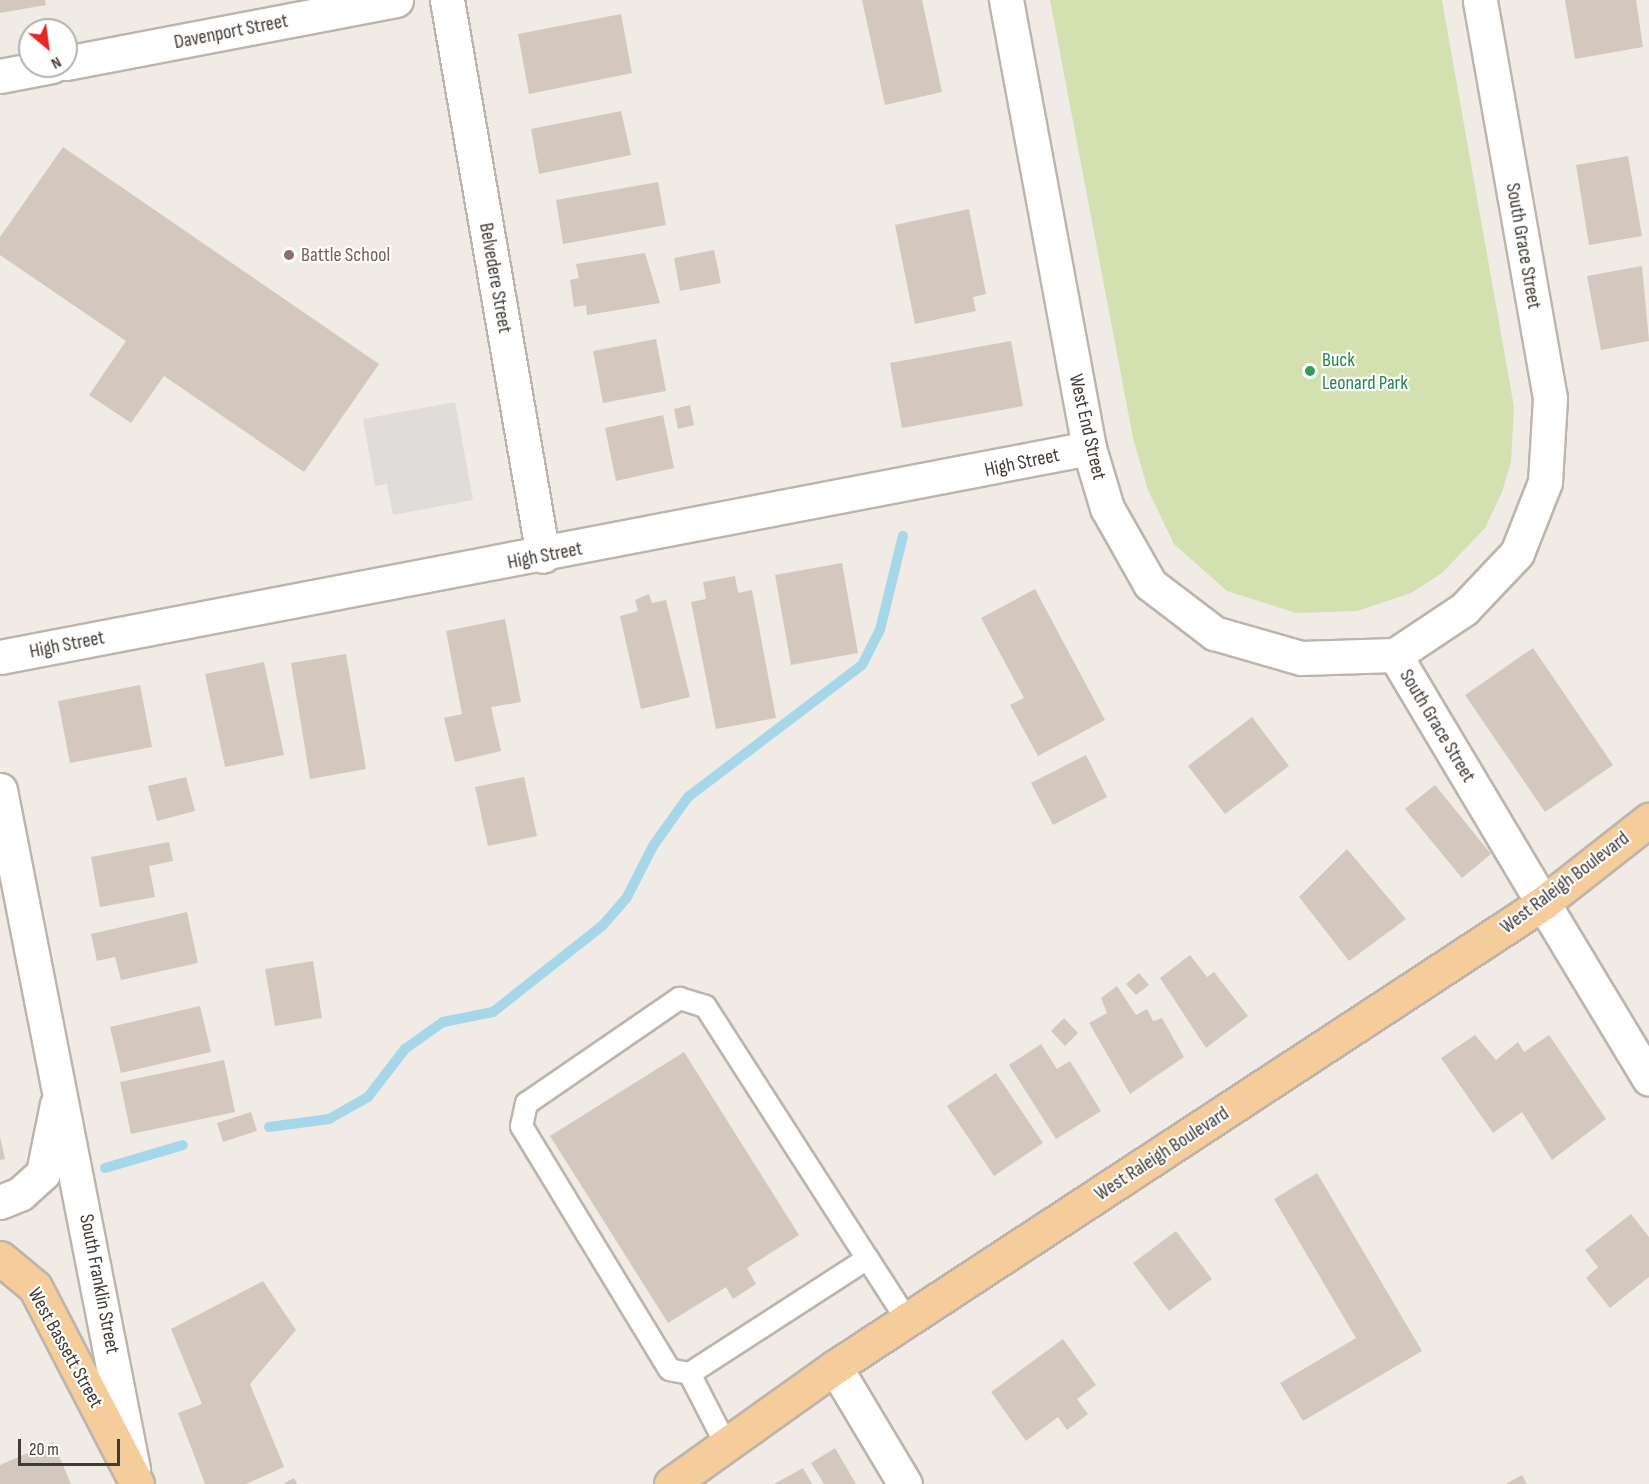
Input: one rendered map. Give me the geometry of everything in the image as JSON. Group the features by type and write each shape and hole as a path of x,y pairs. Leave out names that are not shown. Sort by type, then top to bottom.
{"main road":[{"name":"West Raleigh Boulevard","path":"671,1484 835,1367 1543,903 1649,820"},
{"name":"West Bassett Street","path":"0,1258 35,1287 136,1482"}],"street":[{"name":"Davenport Street","path":"78,61 396,0"},
{"name":"Belvedere Street","path":"447,0 543,556"},
{"name":"West End Street","path":"1006,0 1089,448 1107,508 1150,584 1214,633 1301,658 1395,655"},
{"name":"South Grace Street","path":"1480,0 1550,398 1545,482 1517,553 1464,609 1395,655 1649,1079"},
{"path":"0,76 18,72"},
{"name":"High Street","path":"0,657 543,556 1089,448"},
{"name":"South Franklin Street","path":"0,790 136,1482"},
{"name":"South Franklin Street","path":"0,1202 20,1194 43,1173 59,1084"},
{"path":"835,1367 905,1484"}],"lane":[{"path":"867,1258 689,1373 669,1369 520,1126 526,1103 679,998 705,1006 907,1320"},
{"path":"689,1373 726,1445"}],"green space":[{"name":"Buck Leonard Park","path":"1050,0 1442,0 1514,407 1511,462 1502,492 1485,528 1442,573 1411,593 1357,611 1296,613 1227,591 1174,544 1148,490 1133,438"}],"shaded area":[{"path":"455,402 473,500 393,515 387,484 375,486 363,419"}],"building":[{"path":"0,0 45,0 46,5 0,13"},
{"path":"862,0 922,0 942,92 885,105"},
{"path":"1565,0 1636,0 1643,47 1575,59"},
{"path":"621,14 632,73 529,94 518,34"},
{"path":"621,111 631,155 539,174 531,129"},
{"path":"63,147 379,364 304,472 164,376 131,423 89,395 126,341 0,255 0,237"},
{"path":"1628,156 1642,236 1589,245 1576,165"},
{"path":"658,182 666,225 563,244 556,200"},
{"path":"969,209 986,294 973,297 976,311 915,324 895,225"},
{"path":"714,250 721,283 680,291 674,258"},
{"path":"645,253 660,303 587,315 586,305 574,307 570,280 579,278 576,264"},
{"path":"1642,266 1649,341 1601,350 1587,276"},
{"path":"656,339 666,391 603,403 593,351"},
{"path":"1011,341 1023,406 902,428 890,363"},
{"path":"690,405 694,425 678,429 674,409"},
{"path":"663,415 674,468 616,481 605,428"},
{"path":"842,563 858,653 791,665 775,575"},
{"path":"735,576 738,593 752,590 776,718 716,729 691,602 706,599 703,582"},
{"path":"1035,589 1105,720 1038,756 1010,705 1024,698 981,618"},
{"path":"649,594 652,603 666,600 690,697 641,709 620,616 638,611 635,600"},
{"path":"505,619 521,702 491,707 501,751 455,762 444,718 462,714 446,631"},
{"path":"1533,648 1613,765 1545,812 1465,695"},
{"path":"346,654 366,769 310,779 291,663"},
{"path":"264,662 284,755 225,767 205,674"},
{"path":"140,685 152,747 70,763 58,701"},
{"path":"1252,717 1289,766 1225,814 1188,766"},
{"path":"1086,755 1107,797 1053,825 1031,783"},
{"path":"186,777 195,811 157,821 148,786"},
{"path":"524,777 537,836 488,846 475,787"},
{"path":"1435,785 1491,854 1462,878 1405,809"},
{"path":"169,842 173,861 149,866 155,897 100,907 91,857"},
{"path":"1347,849 1406,919 1349,961 1299,897"},
{"path":"187,912 198,963 121,980 115,957 97,961 91,934"},
{"path":"1190,955 1207,977 1214,972 1248,1016 1206,1048 1160,978"},
{"path":"313,961 322,1018 275,1026 265,969"},
{"path":"1139,973 1149,985 1136,995 1126,984"},
{"path":"1117,986 1136,1015 1147,1009 1153,1021 1162,1018 1184,1057 1130,1094 1089,1023 1107,1013 1101,998"},
{"path":"200,1006 211,1052 121,1073 110,1027"},
{"path":"1064,1018 1078,1033 1065,1046 1051,1031"},
{"path":"1475,1035 1496,1060 1518,1042 1524,1052 1549,1035 1606,1119 1552,1160 1522,1112 1493,1133 1441,1058"},
{"path":"1041,1044 1057,1069 1070,1061 1101,1111 1056,1139 1009,1065"},
{"path":"684,1052 799,1235 747,1268 756,1284 733,1299 726,1287 668,1323 550,1136"},
{"path":"224,1060 235,1112 131,1134 120,1082"},
{"path":"996,1073 1043,1143 994,1176 947,1106"},
{"path":"251,1112 257,1131 223,1142 217,1123"},
{"path":"0,1137 5,1159 0,1160"},
{"path":"1317,1173 1422,1351 1303,1421 1280,1383 1356,1338 1274,1199"},
{"path":"1631,1214 1649,1237 1649,1277 1610,1308 1586,1278 1598,1267 1585,1250"},
{"path":"1176,1231 1212,1279 1169,1311 1133,1263"},
{"path":"263,1281 296,1330 250,1384 284,1467 246,1484 205,1484 178,1413 202,1404 171,1329"},
{"path":"1063,1339 1096,1385 1077,1399 1088,1414 1067,1430 1058,1417 1026,1441 991,1392"},
{"path":"53,1442 71,1484 0,1484 0,1465"},
{"path":"835,1448 856,1484 824,1484 811,1463"},
{"path":"803,1468 812,1484 774,1484"},
{"path":"1522,1475 1527,1484 1506,1484"},
{"path":"294,1478 297,1484 283,1484"}],"waterway":[{"path":"269,1127 329,1119 368,1097 405,1049 443,1022 493,1012 603,925 626,899 653,846 688,797 862,665 880,630 903,536"},
{"path":"105,1168 183,1145"}],"place":[{"name":"Battle School","path":"289,255"},
{"name":"Buck Leonard Park","path":"1310,371"}]}
